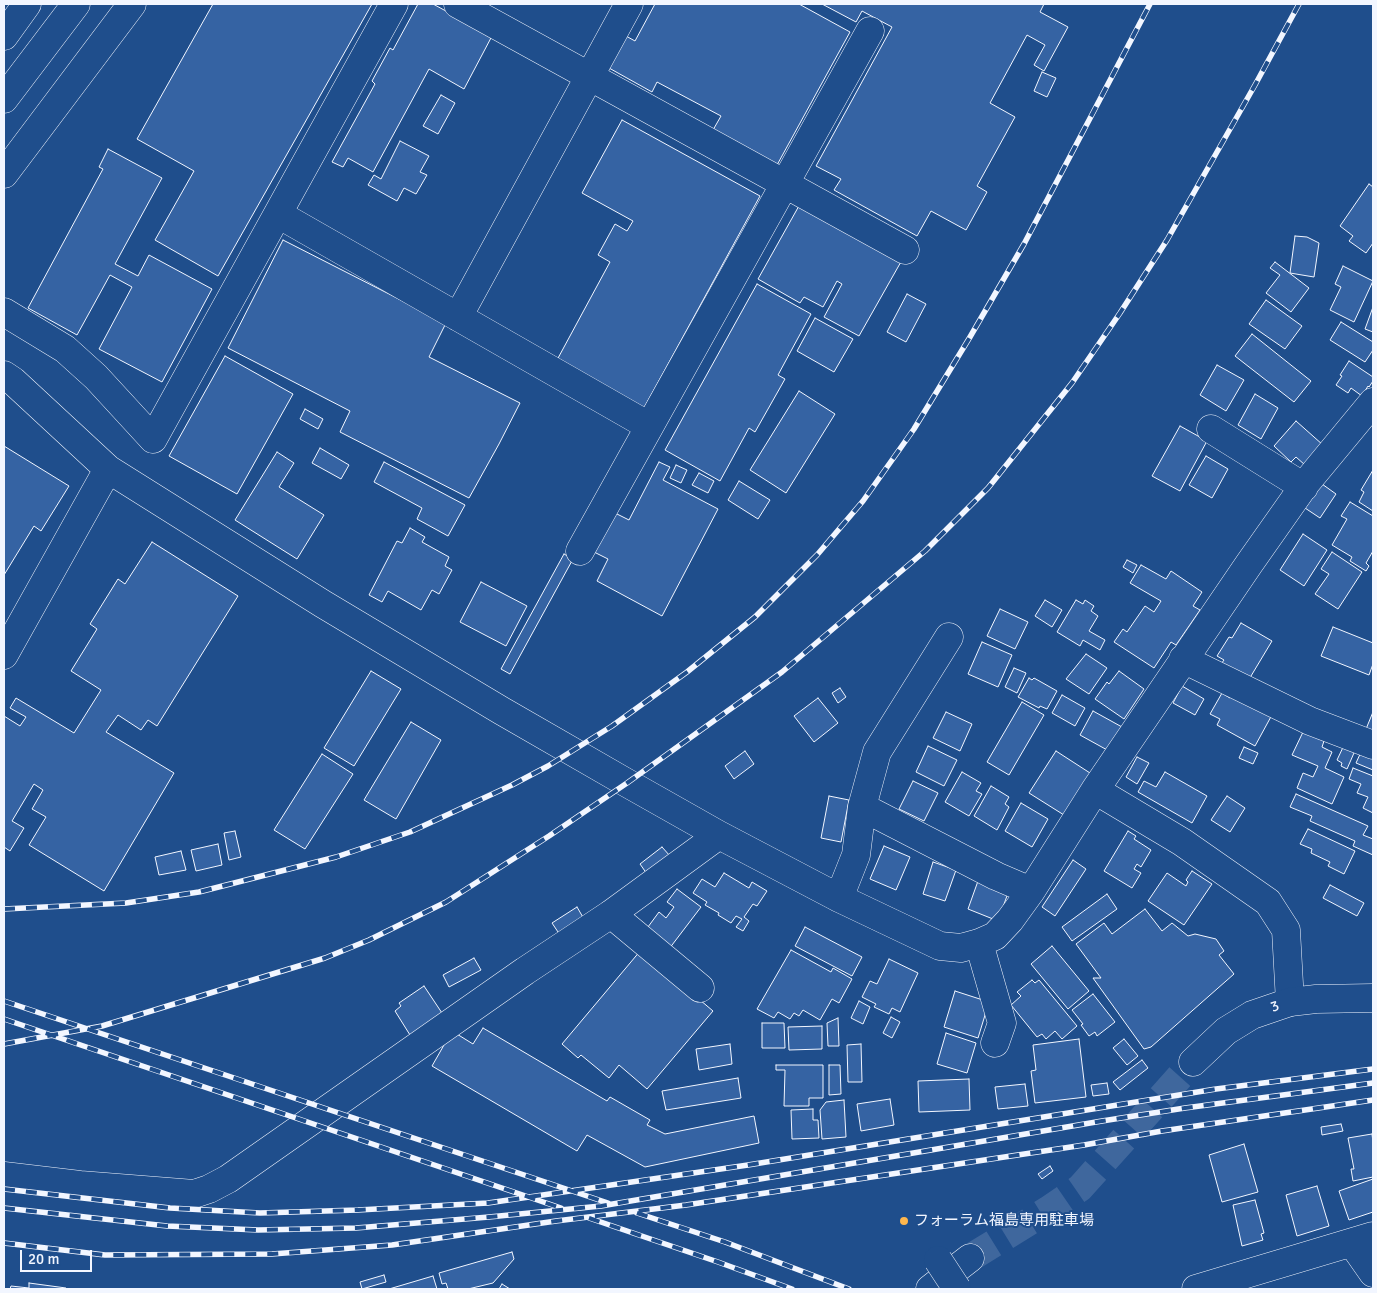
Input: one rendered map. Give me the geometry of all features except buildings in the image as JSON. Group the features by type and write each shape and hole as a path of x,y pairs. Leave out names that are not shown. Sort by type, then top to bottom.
{"street":[{"path":"4,36 27,4"},
{"path":"4,99 76,4"},
{"path":"4,174 132,4"},
{"path":"4,312 65,350 96,377 153,439 394,4"},
{"path":"458,4 904,250"},
{"path":"458,317 629,4"},
{"path":"580,551 870,31"},
{"path":"278,214 650,426"},
{"path":"4,375 13,381 108,469 323,604 502,711 719,835 839,898 940,946 961,948 995,936 1010,920 1031,891 1095,790 1304,486 1373,402"},
{"path":"1211,429 1304,486"},
{"path":"4,654 108,469"},
{"path":"839,898 856,855 862,807 878,752 949,637"},
{"path":"1184,659 1310,721 1373,745"},
{"path":"1095,790 1182,842 1268,902 1286,930 1290,1002"},
{"path":"862,807 996,876 1031,891"},
{"path":"4,1176 80,1185 194,1194 209,1189 228,1179 611,914 719,835"},
{"path":"611,914 700,988"},
{"path":"978,943 1002,1023 995,1042"},
{"name":"3","path":"1193,1062 1226,1031 1252,1015 1290,1002 1316,999 1373,998"},
{"path":"1196,1289 1362,1240 1373,1273"},
{"path":"930,1289 970,1258"},
{"path":"938,1260 956,1289"}],"tunnel":[{"path":"970,1258 1080,1188 1193,1062"}],"railway":[{"path":"4,909 126,903 199,892 336,857 410,832 512,785 548,766 612,726 687,672 755,617 817,555 863,501 914,429 1024,244 1150,4"},
{"path":"4,1044 102,1026 325,958 369,940 446,902 549,836 627,783 782,672 925,551 988,488 1072,383 1167,240 1299,4"},
{"path":"4,1001 608,1203"},
{"path":"4,1019 561,1208"},
{"path":"4,1189 170,1208 260,1213 488,1203 748,1165 1216,1089 1373,1069"},
{"path":"4,1208 167,1226 258,1230 356,1228 489,1217 601,1206 1102,1121 1373,1083"},
{"path":"4,1243 105,1255 272,1254 392,1245 556,1221 686,1205 1373,1100"},
{"path":"637,1213 725,1242 849,1289"},
{"path":"589,1218 792,1289"}],"place":[{"name":"フォーラム福島専用駐車場","path":"904,1221"}]}
